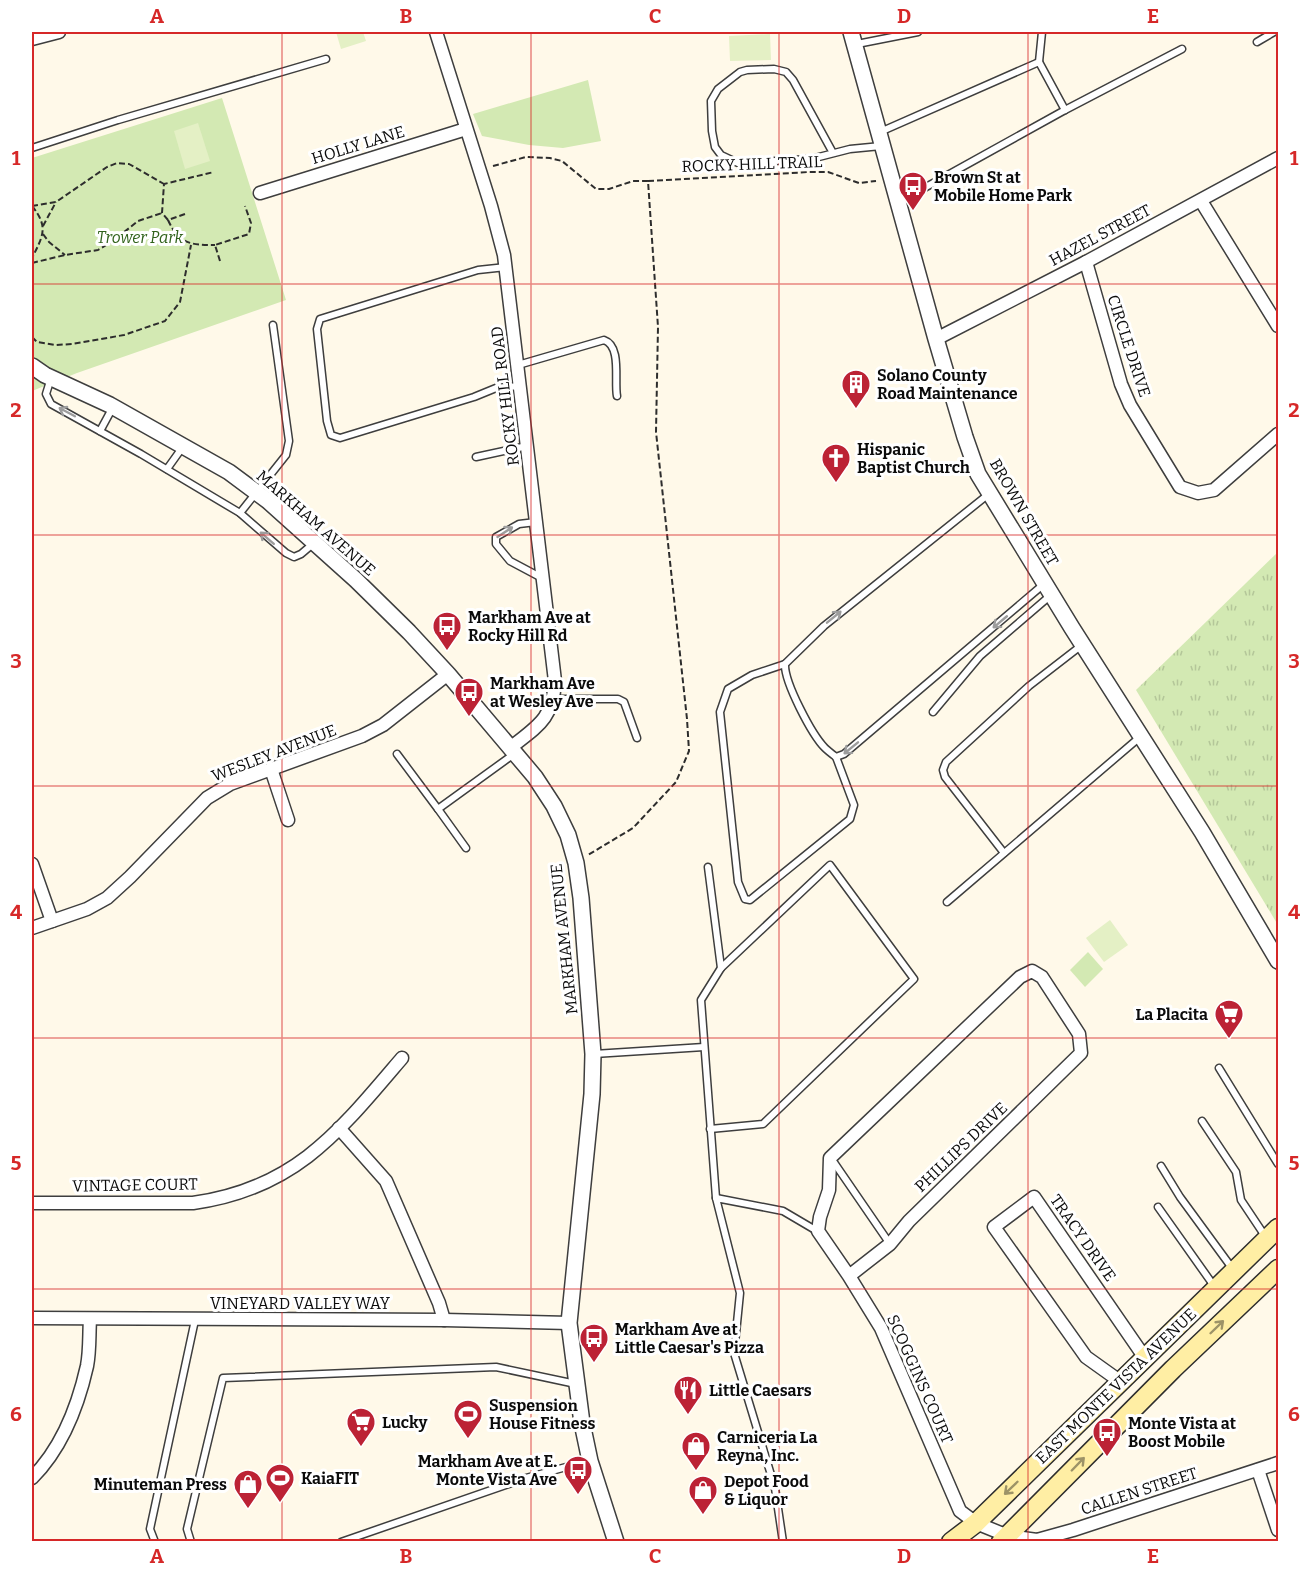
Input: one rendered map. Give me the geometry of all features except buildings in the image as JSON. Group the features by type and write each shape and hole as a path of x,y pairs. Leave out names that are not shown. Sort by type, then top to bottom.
{"main road":[{"name":"EAST MONTE VISTA AVENUE","path":"951,1542 975,1522 1121,1382 1273,1233"},
{"name":"EAST MONTE VISTA AVENUE","path":"1004,1539 1173,1369 1278,1269"}],"street":[{"path":"32,39 59,32"},
{"name":"ROCKY HILL ROAD","path":"436,32 491,206 506,267 555,681 554,699"},
{"name":"BROWN STREET","path":"853,38 936,339 978,474 1082,644 1202,832 1278,961"},
{"name":"HOLLY LANE","path":"260,193 466,129"},
{"name":"HAZEL STREET","path":"936,339 1086,262 1278,158"},
{"path":"1201,201 1278,326"},
{"name":"CIRCLE DRIVE","path":"1086,262 1121,384 1130,405 1180,487 1198,493 1215,490 1278,434"},
{"name":"MARKHAM AVENUE","path":"32,366 51,378 113,407 229,472 315,542 409,632 448,674 535,777 554,806 568,835 576,863 581,898 593,1054 592,1094 569,1323 576,1384 590,1461 616,1542"},
{"name":"WESLEY AVENUE","path":"32,928 87,909 107,898 207,798 230,784 362,736 383,725 448,674"},
{"path":"513,751 547,716 554,699"},
{"path":"271,768 288,820"},
{"path":"32,864 52,921"},
{"name":"PHILLIPS DRIVE","path":"830,1158 1020,977 1032,971 1042,977 1079,1034 1081,1053 909,1221 890,1244 849,1276"},
{"name":"VINTAGE COURT","path":"32,1203 168,1204 217,1200 242,1193 281,1175 321,1147 402,1058"},
{"path":"339,1128 386,1181 439,1303 444,1320"},
{"path":"818,1231 829,1190 830,1158"},
{"name":"TRACY DRIVE","path":"1121,1382 1086,1358 994,1227 1034,1197 1145,1358"},
{"name":"SCOGGINS COURT","path":"818,1231 881,1328 960,1511 1004,1539"},
{"name":"VINEYARD VALLEY WAY","path":"32,1318 444,1320 569,1323"},
{"path":"32,1478 44,1466 69,1423 87,1365 90,1319"},
{"name":"CALLEN STREET","path":"1004,1539 1037,1540 1278,1463"},
{"path":"1258,1470 1278,1530"}],"lane":[{"path":"853,38 918,32"},
{"path":"1042,32 1039,62 1065,110"},
{"path":"1257,42 1274,32"},
{"path":"898,202 1065,110 1182,50"},
{"path":"32,148 118,120 326,59"},
{"path":"833,153 793,80 786,72 774,69 740,72 718,89 711,101 715,147 728,160 738,163 811,159 850,149 881,139 1039,62"},
{"path":"506,267 478,270 320,319 317,329 327,421 331,435 340,438 474,397 496,388 520,386"},
{"path":"240,513 286,455 289,441 273,325"},
{"path":"518,364 604,340 609,341 614,355 617,396"},
{"path":"51,378 46,394 51,404 100,430 240,513 286,554 294,557 315,542"},
{"path":"100,430 113,407"},
{"path":"476,457 527,446"},
{"path":"167,470 183,447"},
{"path":"785,664 784,672 800,709 824,747 836,757 854,805 850,819 750,900 745,899 738,882 720,712 728,689 753,675 785,664 824,626 990,493"},
{"path":"536,522 519,524 496,537 496,544 510,561 543,578"},
{"path":"933,712 980,656 1048,589"},
{"path":"836,757 844,754 1048,589"},
{"path":"1004,853 945,777 943,770 946,762 1029,686 1082,644"},
{"path":"554,699 618,699 624,702 637,738"},
{"path":"946,902 1140,736"},
{"path":"438,809 513,751"},
{"path":"397,754 466,848"},
{"path":"710,1129 763,1124 914,979 830,865 721,968 701,1000 710,1129 716,1198 740,1293 734,1353 774,1488 783,1542"},
{"path":"708,867 721,968"},
{"path":"593,1054 704,1047"},
{"path":"1219,1068 1278,1164"},
{"path":"1202,1121 1236,1172 1241,1200 1273,1233"},
{"path":"830,1158 890,1244"},
{"path":"1161,1166 1180,1197 1234,1271"},
{"path":"716,1198 783,1211 818,1231"},
{"path":"1158,1207 1217,1288"},
{"path":"155,1542 150,1529 195,1320"},
{"path":"191,1542 187,1528 223,1378 496,1367 576,1384"},
{"path":"341,1542 526,1478 590,1461"}],"path":[{"name":"ROCKY HILL TRAIL","path":"479,170 526,157 550,158 562,161 596,189 609,189 633,181 809,172 828,172 859,183 869,183 891,177"},
{"path":"42,226 56,202 107,166 117,163 129,164 164,184 214,172"},
{"path":"576,863 633,828 676,782 689,751 656,432 658,327 648,181"},
{"path":"164,184 162,213 173,231 191,245 214,245 249,234 250,223 245,206"},
{"path":"56,202 32,206 39,215 43,234 65,255"},
{"path":"32,263 98,250 138,221 162,213"},
{"path":"168,220 185,214"},
{"path":"32,258 43,234"},
{"path":"32,337 37,342 72,345 124,335 165,321 180,302 191,245"},
{"path":"214,245 220,261"}],"green space":[{"path":"336,32 363,32 366,41 341,49"},
{"path":"770,34 771,60 730,61 729,36"},
{"path":"588,80 601,141 563,148 529,145 482,136 473,114"},
{"name":"Trower Park","path":"222,98 286,300 32,391 32,158"},
{"path":"198,123 210,161 185,169 174,131"},
{"path":"1278,552 1278,925 1136,690"},
{"path":"1110,920 1128,945 1104,962 1086,938"},
{"path":"1088,952 1103,969 1085,987 1070,970"}],"place":[{"name":"Brown St at Mobile Home Park","path":"913,212"},
{"name":"Solano County Road Maintenance","path":"856,410"},
{"name":"Hispanic Baptist Church","path":"836,484"},
{"name":"Markham Ave at Rocky Hill Rd","path":"447,652"},
{"name":"Markham Ave at Wesley Ave","path":"469,718"},
{"name":"La Placita","path":"1229,1040"},
{"name":"Markham Ave at Little Caesar's Pizza","path":"594,1364"},
{"name":"Little Caesars","path":"688,1416"},
{"name":"Suspension House Fitness","path":"468,1440"},
{"name":"Lucky","path":"361,1448"},
{"name":"Monte Vista at Boost Mobile","path":"1107,1458"},
{"name":"Carniceria La Reyna, Inc.","path":"696,1472"},
{"name":"Markham Ave at E. Monte Vista Ave","path":"578,1496"},
{"name":"KaiaFIT","path":"280,1504"},
{"name":"Minuteman Press","path":"248,1510"},
{"name":"Depot Food & Liquor","path":"703,1516"}]}
